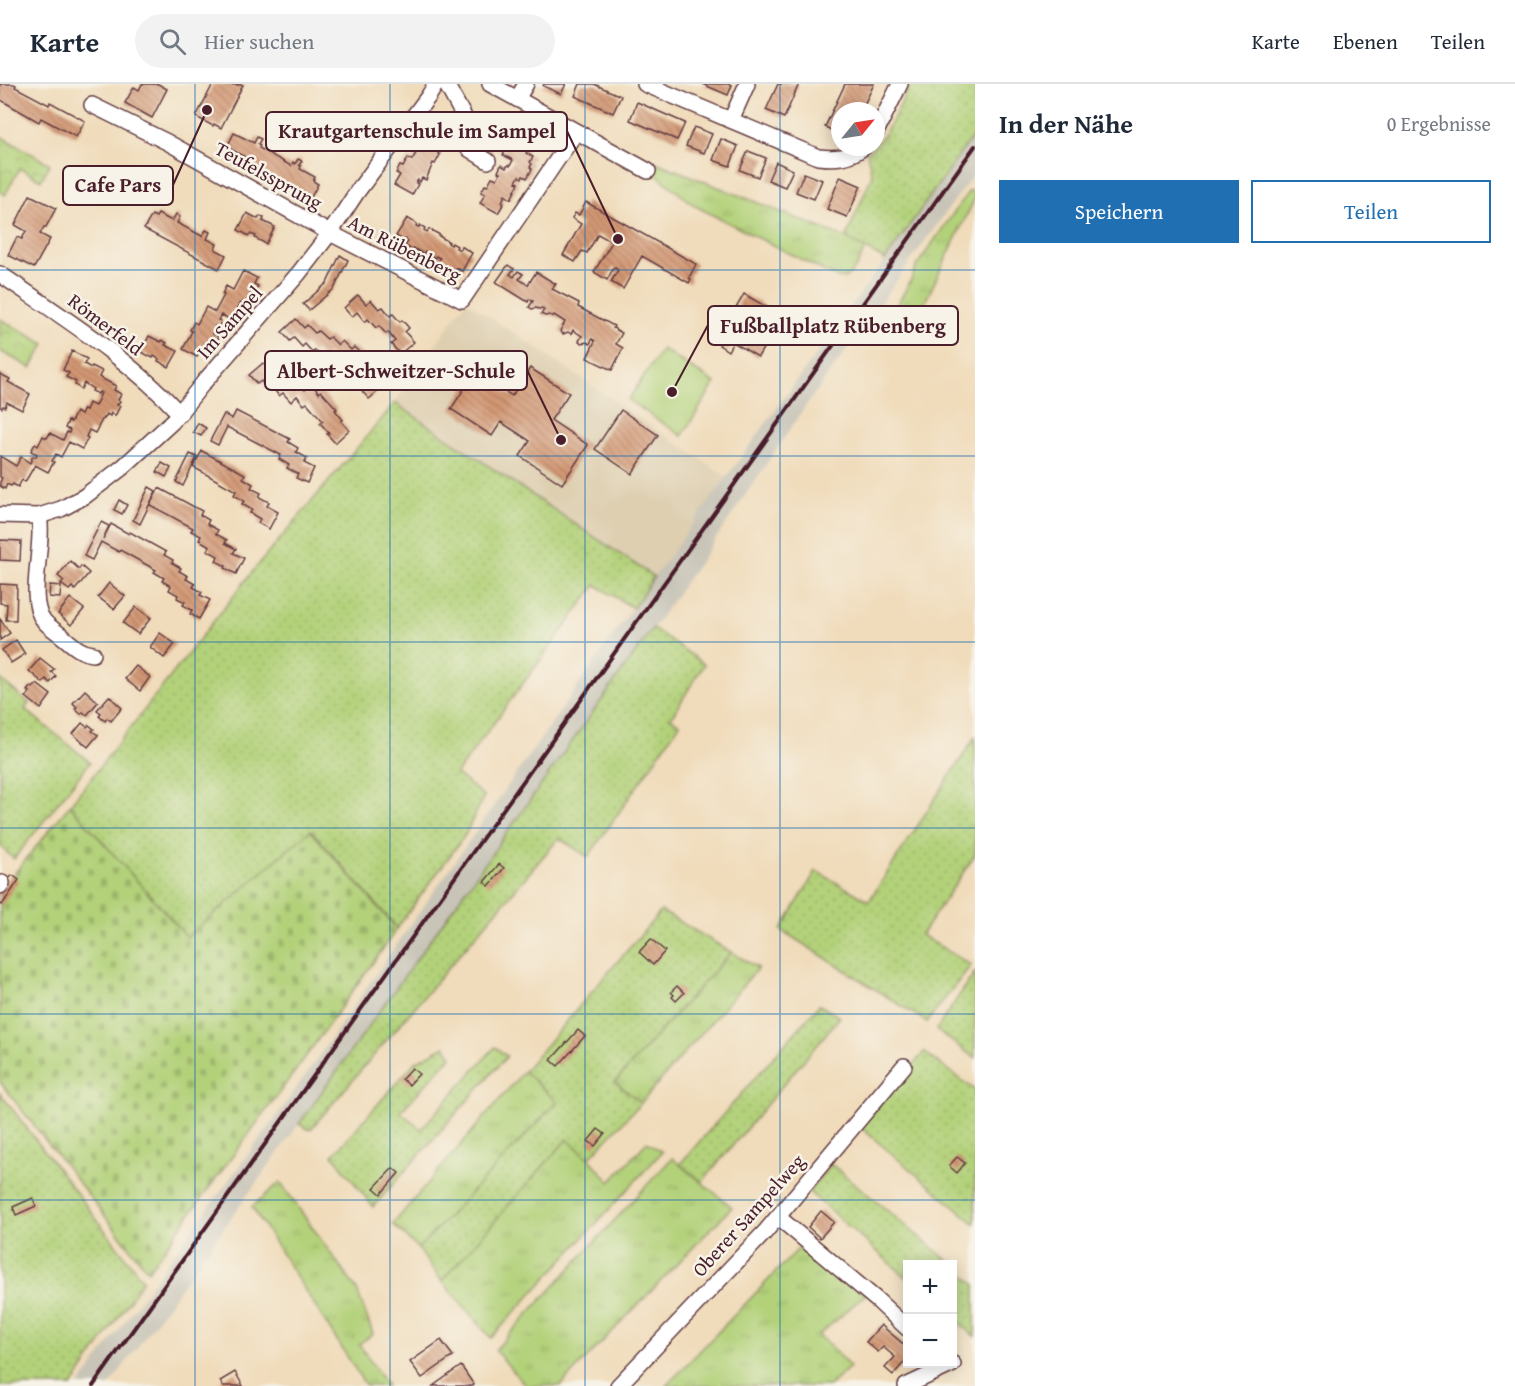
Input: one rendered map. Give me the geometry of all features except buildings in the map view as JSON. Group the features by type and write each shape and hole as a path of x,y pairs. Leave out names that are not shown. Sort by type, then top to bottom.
{"street":[{"name":"Im Sampel","path":"0,515 39,516 61,509 85,496 142,450 180,414 204,382 299,273 436,84"},
{"path":"446,84 468,124 469,149 488,161"},
{"path":"489,84 648,171"},
{"path":"517,99 526,84"},
{"path":"645,84 818,157 831,159 848,156"},
{"path":"731,120 746,84"},
{"path":"885,114 900,84"},
{"name":"Teufelssprung","path":"92,105 167,142 330,233"},
{"name":"Am Rübenberg","path":"330,233 462,300 576,132"},
{"name":"Römerfeld","path":"0,274 121,360 162,395 180,414"},
{"path":"39,516 36,599 38,611 44,621 79,650 86,654 93,654"},
{"name":"Oberer Sampelweg","path":"618,1386 778,1216 904,1066"},
{"path":"778,1216 903,1324"},
{"path":"906,1386 941,1368"}],"shaded area":[{"path":"975,133 975,172 805,407 704,556 299,1124 109,1386 79,1386 279,1113 654,577"},
{"path":"466,301 727,477 654,577 395,403"}],"green space":[{"path":"910,84 975,84 975,133 885,260 846,238 872,175 868,156 885,156 885,133"},
{"path":"0,136 50,164 41,180 20,168 5,195 0,192"},
{"path":"658,163 846,238 865,249 852,273 844,278 838,278 699,208 655,173"},
{"path":"969,191 975,192 975,198 915,323 896,312 897,305 917,265"},
{"path":"0,319 45,344 31,368 0,351"},
{"path":"662,349 715,383 682,436 628,400"},
{"path":"395,403 654,577 633,608 596,585 456,774 484,796 465,835 397,928 311,830 187,937 70,805 253,571"},
{"path":"653,628 704,664 671,718 680,724 588,857 559,838 310,1130 299,1124"},
{"path":"0,679 29,703 25,709 90,762 14,859 0,846"},
{"path":"975,737 975,855 921,935 971,965 927,1022 781,930 816,871 869,901"},
{"path":"70,805 187,937 310,830 397,929 148,1271 0,1082 0,891"},
{"path":"661,911 731,952 615,1082 641,1103 589,1158 567,1139 442,1281 418,1249 557,1102 524,1071"},
{"path":"731,952 758,968 641,1103 615,1082"},
{"path":"975,972 975,1058 936,1030"},
{"path":"819,1005 840,1017 702,1182 680,1164"},
{"path":"445,1046 452,1056 400,1112 421,1129 495,1047 507,1056 373,1207 333,1155 415,1062"},
{"path":"924,1052 975,1090 975,1224 860,1127"},
{"path":"524,1071 557,1102 418,1249 393,1224"},
{"path":"0,1093 143,1280 72,1386 0,1386"},
{"path":"567,1139 589,1158 610,1182 647,1142 662,1152 491,1338 442,1281"},
{"path":"672,1158 732,1207 560,1386 526,1386 495,1350"},
{"path":"831,1164 947,1260 903,1260 903,1274 809,1192"},
{"path":"280,1182 357,1290 373,1334 359,1344 387,1386 366,1386 252,1207"},
{"path":"804,1243 866,1294 819,1335 850,1367 829,1386 666,1386"},
{"path":"957,1268 975,1284 975,1337 957,1321"}],"railway":[{"path":"93,1386 975,146"}],"place":[{"name":"Cafe Pars","path":"207,110"},
{"name":"Krautgartenschule im Sampel","path":"618,239"},
{"name":"Fußballplatz Rübenberg","path":"672,392"},
{"name":"Albert-Schweitzer-Schule","path":"561,440"}]}
